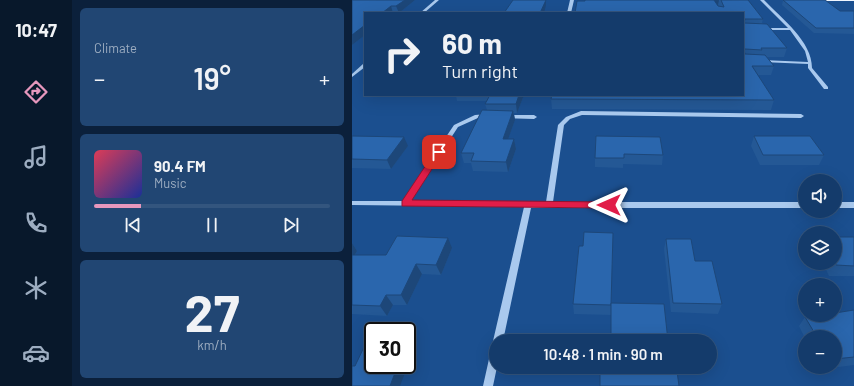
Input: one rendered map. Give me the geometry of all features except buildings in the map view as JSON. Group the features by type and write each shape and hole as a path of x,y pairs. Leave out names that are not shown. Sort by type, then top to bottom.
{"main road":[{"path":"796,0 854,0"}],"street":[{"path":"423,12 437,0"},
{"path":"569,12 572,0"},
{"path":"762,0 807,49 811,63 810,68 826,88"},
{"path":"744,29 790,29"},
{"path":"744,60 811,63"},
{"path":"352,76 364,66"},
{"path":"549,205 561,125 568,118 581,113 801,116"},
{"path":"405,203 456,126 477,116 492,116"},
{"path":"499,116 534,117"},
{"path":"352,203 528,205 798,205"},
{"path":"500,334 528,205"},
{"path":"842,205 854,205"},
{"path":"488,386 491,374"}],"route":[{"path":"439,152 405,203 609,205"}]}
